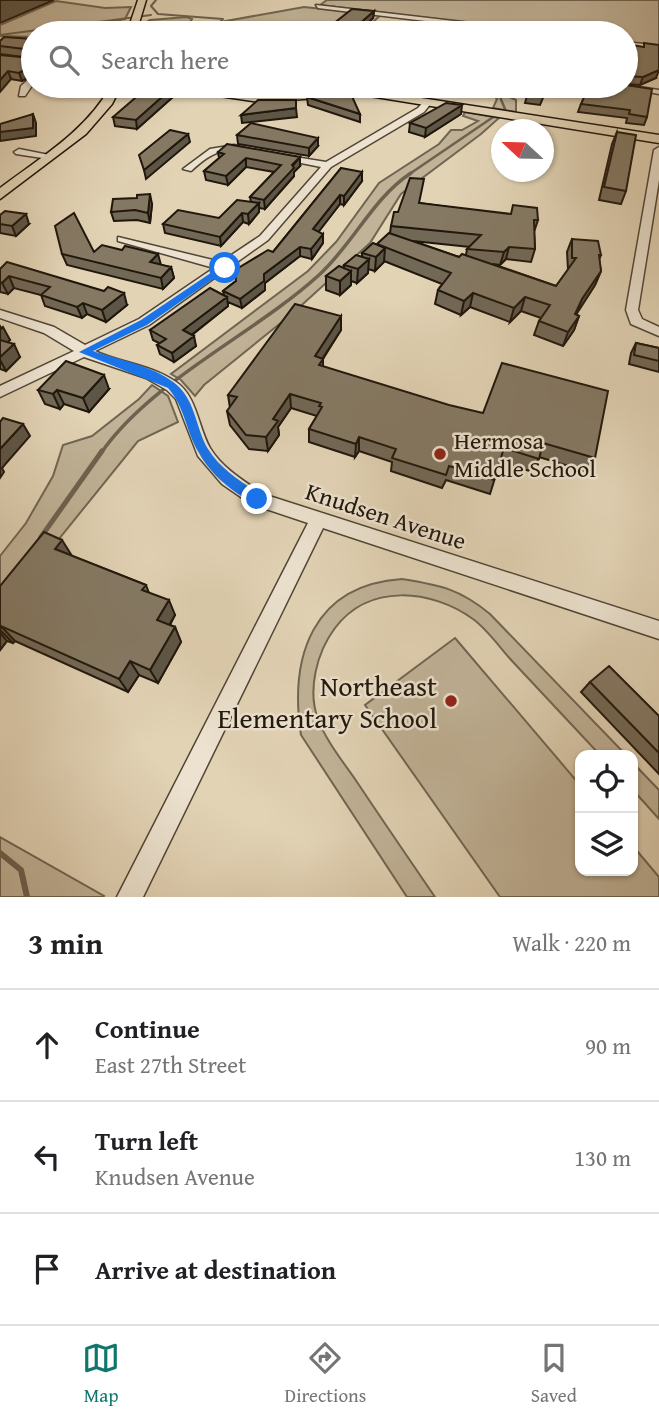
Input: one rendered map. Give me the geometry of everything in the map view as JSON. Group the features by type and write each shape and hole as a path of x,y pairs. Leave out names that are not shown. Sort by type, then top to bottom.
{"main road":[{"path":"135,21 142,0"},
{"path":"0,195 100,114 111,98"},
{"path":"398,98 659,139"}],"street":[{"path":"318,6 441,21"},
{"path":"638,45 659,48"},
{"path":"638,89 659,92"},
{"path":"0,392 144,323 225,268 272,230 328,165 421,110 428,102"},
{"path":"188,169 214,149 225,147 250,150"},
{"path":"659,150 632,310 636,321 659,332"},
{"path":"19,152 49,156"},
{"path":"263,153 328,165"},
{"path":"122,239 208,261 225,268"},
{"name":"Knudsen Avenue","path":"0,314 49,330 84,352 151,375 172,386 182,397 204,452 228,479 257,499 659,630"},
{"path":"130,897 318,520"}],"shaded area":[{"path":"327,0 659,0 659,46 638,43 638,21 453,21 320,5"},
{"path":"56,1 105,8 131,7 125,19 114,21 21,21 21,37 0,36 0,25"},
{"path":"304,7 381,15 374,21 226,21"},
{"path":"187,17 192,19 191,21 148,21"},
{"path":"497,99 516,100 516,112 493,108"},
{"path":"465,112 499,118 491,119 491,125 481,134 401,194 370,243 293,313 204,385 195,396 181,380 171,374 308,271 336,242 379,183 439,144 451,130 462,130 478,121 463,116"},
{"path":"152,385 168,396 178,422 138,441 0,612 0,556 26,523 53,476 63,445 92,436 139,399"},
{"path":"402,579 428,583 469,599 490,614 621,750 595,750 484,628 456,609 438,601 401,595 365,603 349,613 335,628 319,660 313,696 318,719 336,752 435,897 407,897 301,735 299,678 304,653 314,630 328,610 347,595 372,584"},
{"path":"455,638 575,779 575,876 638,876 638,852 659,877 659,897 500,897 365,705"},
{"path":"638,768 659,790 659,819 638,796"},
{"path":"0,837 104,896 0,897"}],"building":[{"path":"352,9 374,11 363,21 337,21"},
{"path":"4,37 21,38 21,49 0,46"},
{"path":"644,43 659,45 659,70 638,77 638,46 644,47"},
{"path":"0,55 21,57 21,72 8,71 0,80"},
{"path":"638,87 652,89 647,117 629,114 630,110 581,104 584,98 638,98"},
{"path":"135,98 161,98 136,120 113,117"},
{"path":"310,98 353,98 360,114"},
{"path":"258,100 296,100 296,108 241,115"},
{"path":"446,103 462,105 426,128 410,123"},
{"path":"33,114 33,128 0,132 0,124"},
{"path":"251,123 318,138 309,148 237,135"},
{"path":"170,130 188,134 144,170 139,155"},
{"path":"617,132 636,135 626,191 604,187"},
{"path":"227,144 300,157 292,165 294,168 264,200 250,197 281,165 246,158 226,176 204,171 224,154 218,152"},
{"path":"341,168 362,172 313,229 323,234 311,249 300,247 264,274 264,281 240,299 223,291 236,281 235,270 268,250 273,252"},
{"path":"410,178 424,179 419,203 511,214 513,205 537,208 538,220 534,220 535,249 509,247 504,252 467,249 481,235 391,226 394,212 398,212"},
{"path":"150,194 148,213 135,210 111,212 113,199 137,198 137,195"},
{"path":"237,200 259,203 248,214 242,213 220,237 163,224 178,210 219,218"},
{"path":"5,211 26,214 12,226 0,224 0,215"},
{"path":"74,213 94,252 102,245 122,250 125,246 158,254 150,262 171,267 161,278 62,254 55,226"},
{"path":"389,233 556,286 576,258 572,258 572,239 598,241 601,271 582,299 575,314 579,316 568,332 539,321 550,305 525,297 514,308 473,293 464,301 438,290 451,273 377,244"},
{"path":"373,243 385,248 376,257 362,253"},
{"path":"356,255 369,259 358,269 344,265"},
{"path":"7,262 104,291 108,287 124,293 102,310 83,303 77,307 41,295 50,287 9,276 0,282 0,269"},
{"path":"339,266 351,271 340,281 326,276"},
{"path":"210,288 227,297 183,330 194,336 172,353 157,345 166,339 150,330"},
{"path":"295,304 341,316 315,356 323,359 319,365 449,405 483,413 502,363 608,391 595,458 543,443 539,459 504,448 494,480 449,466 446,475 392,458 396,449 359,437 356,444 309,429 322,407 319,406 321,403 290,394 273,419 278,421 266,437 246,435 227,411 237,397 228,395"},
{"path":"0,340 14,344 0,357"},
{"path":"636,343 659,348 659,361 634,355"},
{"path":"66,361 104,375 83,398 57,390 53,394 38,390"},
{"path":"3,418 23,424 0,449 0,422"},
{"path":"44,532 62,540 55,549 146,585 142,590 169,600 157,620 175,627 150,670 130,661 119,679 1,626 0,628 0,586"},
{"path":"609,666 659,716 659,753 590,682"}],"waterway":[{"path":"156,0 151,6 158,14 223,19 221,21"},
{"path":"106,21 151,15"},
{"path":"0,35 21,32"},
{"path":"408,175 505,109 500,98"},
{"path":"101,453 122,427 175,380 293,297 319,275 385,195 411,173"},
{"path":"41,537 102,451"},
{"path":"0,853 21,870 27,897"}],"place":[{"name":"Hermosa Middle School","path":"440,454"},
{"name":"Northeast Elementary School","path":"451,701"}],"route":[{"path":"225,268 144,323 84,352 151,375 178,391 186,404 195,435 204,452 228,479 257,499"}]}
